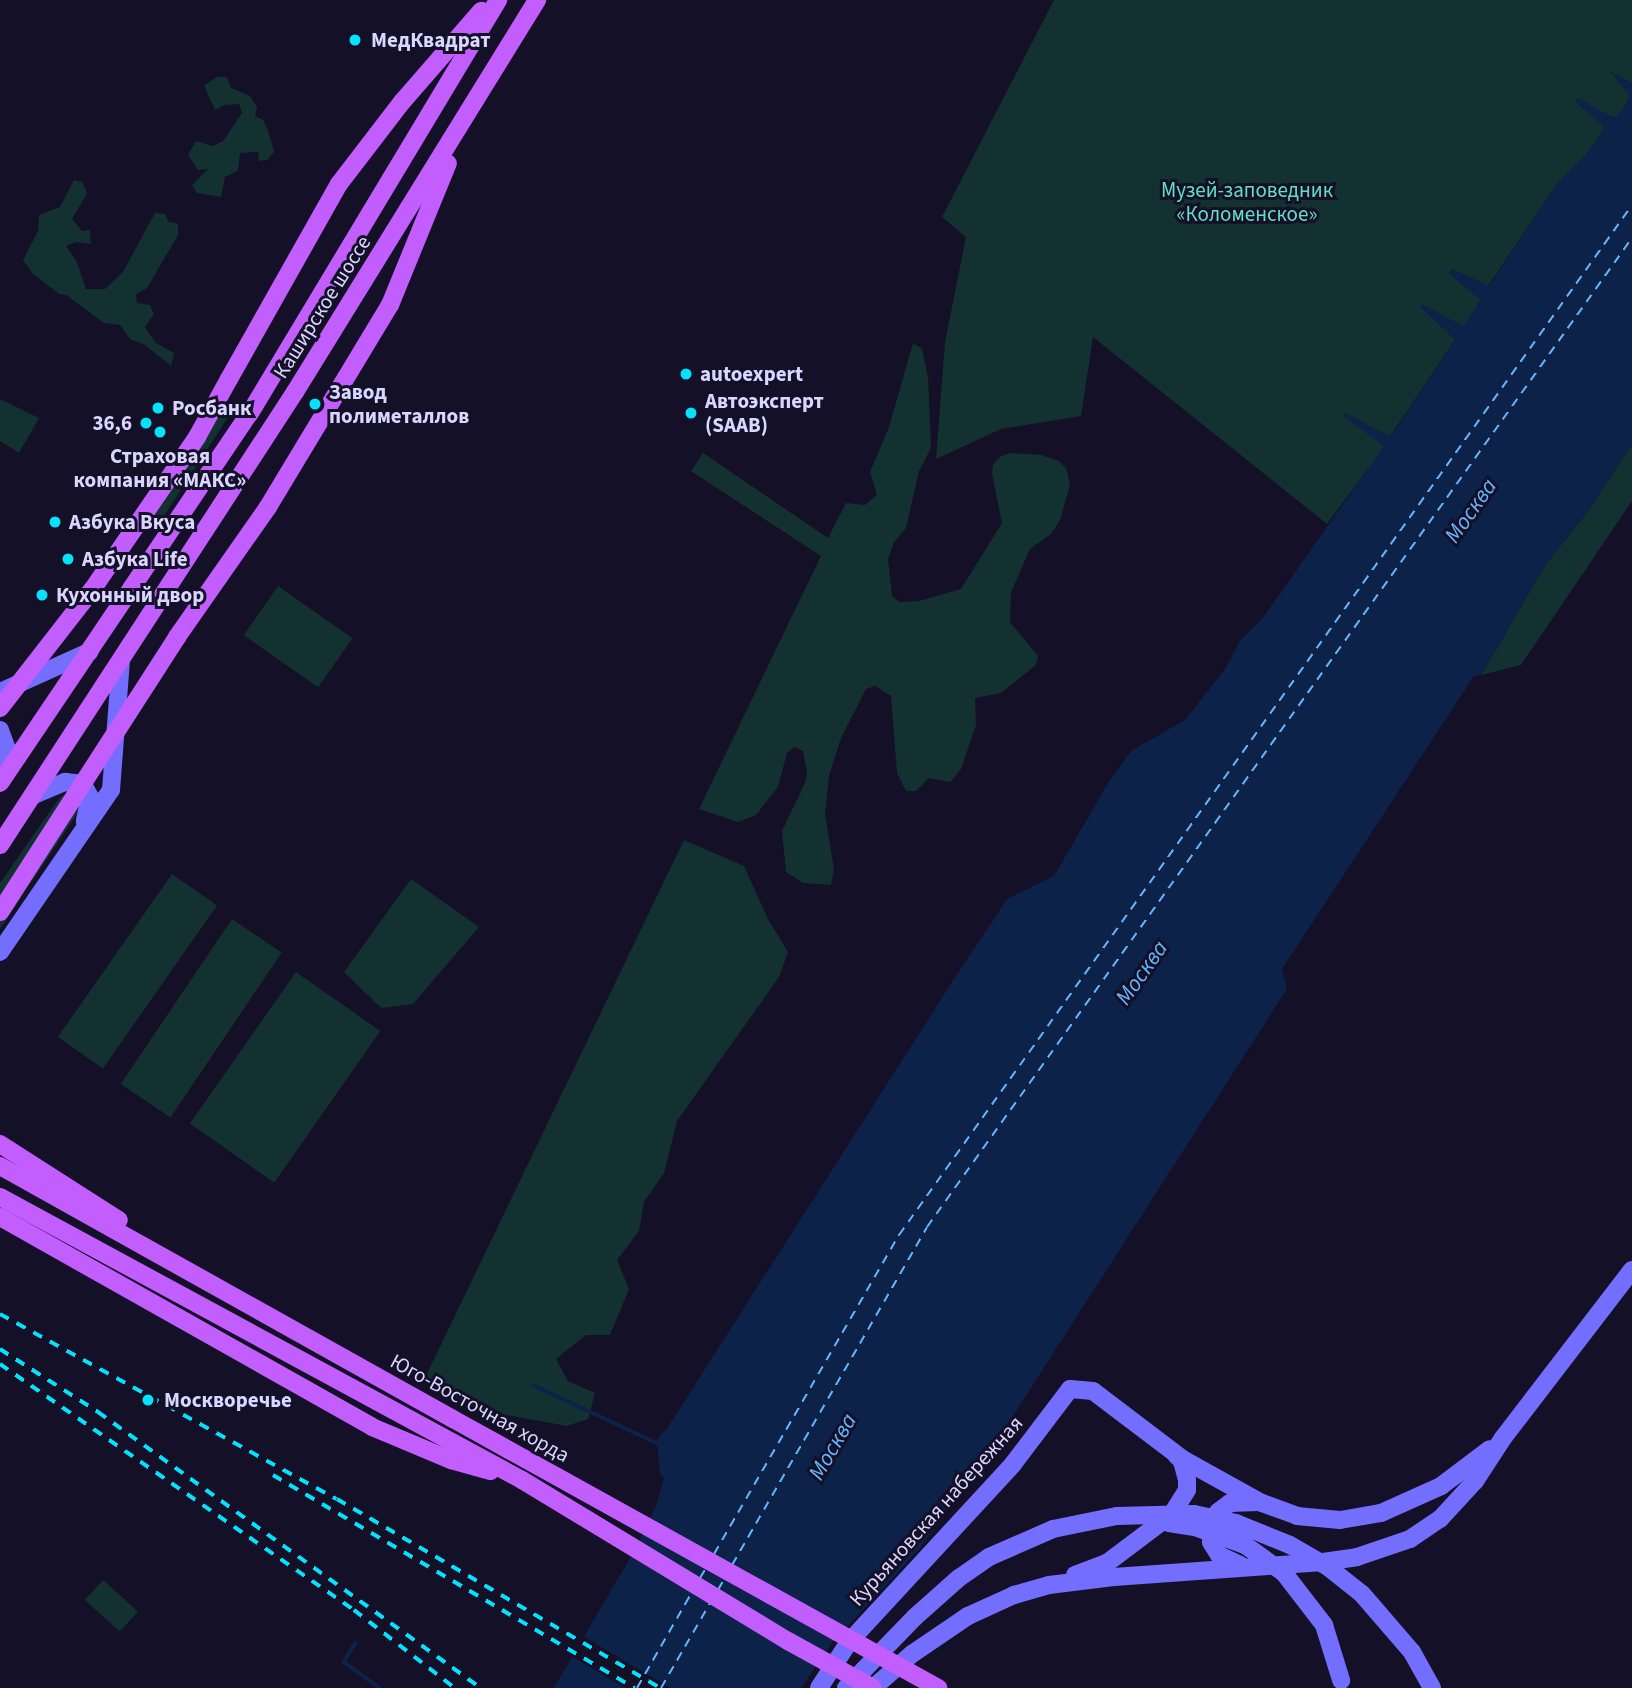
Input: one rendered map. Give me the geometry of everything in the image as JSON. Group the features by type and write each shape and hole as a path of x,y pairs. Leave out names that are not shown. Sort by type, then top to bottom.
{"main road":[{"path":"0,708 92,590 197,437 326,206 369,143 490,0"},
{"name":"Каширское шоссе","path":"1,781 250,413 498,0"},
{"name":"Каширское шоссе","path":"0,845 295,393 465,121 537,0"},
{"path":"0,912 177,637 268,507 390,305 465,121"},
{"path":"0,1144 263,1314"},
{"name":"Юго-Восточная хорда","path":"0,1167 938,1688"},
{"name":"Юго-Восточная хорда","path":"0,1197 522,1480 788,1641 873,1688"},
{"path":"0,1217 372,1427 451,1460 522,1480"}],"street":[{"path":"0,692 89,652"},
{"path":"0,951 111,790 121,660"},
{"path":"0,730 7,749 1,781"},
{"path":"34,794 65,782 85,788 90,797 82,831"},
{"name":"Курьяновская набережная","path":"873,1688 912,1654 968,1616 1014,1595 1049,1585 1357,1557 1410,1539 1440,1519 1475,1481 1503,1438 1632,1270"},
{"name":"Курьяновская набережная","path":"819,1688 849,1642 1013,1464 1070,1389 1093,1391 1174,1453 1262,1503 1297,1516 1340,1520 1381,1513 1441,1486 1503,1438"},
{"path":"1049,1585 1107,1563 1172,1514 1181,1502 1187,1480 1182,1461 1174,1453"},
{"path":"1257,1566 1225,1561 1214,1549 1210,1534 1213,1519 1223,1507 1238,1501 1262,1503"},
{"path":"846,1688 915,1617 959,1578 989,1557 1053,1529 1117,1516 1194,1514 1236,1524 1290,1545 1328,1567 1362,1594 1412,1652 1432,1688"},
{"path":"1117,1516 1195,1527 1245,1545 1284,1573 1324,1625 1341,1684"},
{"path":"788,1641 859,1688"}],"green space":[{"name":"Музей-заповедник «Коломенское»","path":"1054,0 1632,0 1632,83 1611,72 1630,95 1624,109 1614,118 1577,99 1576,102 1604,126 1601,134 1585,156 1557,184 1488,286 1452,269 1449,273 1481,300 1463,327 1422,305 1421,307 1455,339 1390,437 1345,413 1344,416 1385,446 1327,524 1093,337 1081,416 1001,429 936,459 945,342 966,237 942,217"},
{"path":"217,77 227,77 231,88 250,96 257,107 255,116 263,120 274,152 267,160 259,161 258,152 240,153 238,171 225,177 221,197 197,193 192,185 208,169 198,170 188,155 196,141 213,146 223,141 242,113 239,104 225,105 215,110 204,86"},
{"path":"74,180 82,182 87,193 72,219 82,231 90,230 91,244 76,242 66,246 77,262 86,289 105,289 123,272 155,213 165,214 169,222 178,224 178,235 147,288 136,294 137,303 150,305 154,314 145,327 156,343 174,353 171,366 145,345 130,339 120,325 104,323 66,295 59,294 33,274 23,260 38,231 39,215 60,207"},
{"path":"913,343 922,349 928,377 931,448 919,471 906,528 894,542 888,559 892,596 900,602 919,601 961,589 1002,523 992,474 993,464 1001,456 1011,453 1041,455 1059,461 1066,468 1070,485 1060,520 1051,534 1030,549 1011,592 1010,622 1038,656 1036,665 1001,693 975,698 976,725 961,769 950,782 929,778 916,791 906,791 897,773 891,696 875,686 866,689 841,738 829,776 825,814 834,869 831,885 803,883 786,872 782,831 805,783 807,772 803,751 794,747 787,753 778,787 756,815 738,822 699,809 821,556 691,471 703,453 828,538 846,503 865,505 877,495 870,472 889,427"},
{"path":"0,399 39,418 19,453 0,441"},
{"path":"224,409 232,411 155,530 146,532 138,526"},
{"path":"1632,444 1632,501 1521,665 1481,675 1546,564 1588,511"},
{"path":"278,586 353,638 318,687 244,635"},
{"path":"70,792 80,805 79,811 0,929 0,883 60,797"},
{"path":"684,840 744,866 768,919 788,952 779,977 677,1121 664,1173 644,1202 639,1231 617,1260 629,1289 610,1335 586,1335 556,1359 568,1381 595,1393 588,1419 567,1426 484,1411 423,1382"},
{"path":"172,874 217,906 103,1069 58,1037"},
{"path":"411,879 479,927 413,1004 381,1008 344,972"},
{"path":"232,919 282,953 170,1118 121,1084"},
{"path":"296,972 380,1031 274,1183 190,1124"},
{"path":"103,1580 138,1611 120,1632 85,1600"}],"water":[{"name":"Москва","path":"1611,72 1632,83 1632,444 1588,511 1546,564 1481,675 1474,676 1282,969 1287,989 1002,1433 921,1547 832,1643 801,1688 554,1688 634,1551 656,1506 664,1478 660,1473 657,1440 668,1427 954,979 1007,899 1054,876 1110,780 1131,751 1185,720 1225,669 1240,641 1262,619 1384,446 1343,416 1345,413 1391,437 1455,339 1420,307 1422,304 1463,326 1481,300 1449,273 1452,269 1489,286 1557,184 1585,156 1601,134 1604,126 1575,102 1578,98 1614,118 1624,109 1630,96"}],"pier":[{"path":"581,1635 670,1688 625,1688 569,1655"}],"waterway":[{"path":"533,1385 661,1445"},
{"path":"356,1643 344,1662 380,1688"}],"ferry route":[{"path":"714,1554 899,1235 1632,205"},
{"path":"732,1565 927,1227 1632,238"},
{"path":"700,1578 706,1568"},
{"path":"718,1590 724,1579"},
{"path":"637,1688 692,1592"},
{"path":"661,1688 710,1603"}],"railway":[{"path":"0,1314 337,1499 661,1688"},
{"path":"0,1349 98,1412 480,1688"},
{"path":"0,1364 354,1610 455,1688"},
{"path":"273,1475 635,1688"}],"place":[{"name":"МедКвадрат","path":"355,40"},
{"name":"autoexpert","path":"686,374"},
{"name":"Завод полиметаллов","path":"315,404"},
{"name":"Росбанк","path":"158,408"},
{"name":"Автоэксперт (SAAB)","path":"691,413"},
{"name":"36,6","path":"146,423"},
{"name":"Страховая компания «МАКС»","path":"160,432"},
{"name":"Азбука Вкуса","path":"55,522"},
{"name":"Азбука Life","path":"68,559"},
{"name":"Кухонный двор","path":"42,595"},
{"name":"Москворечье","path":"148,1400"}]}
